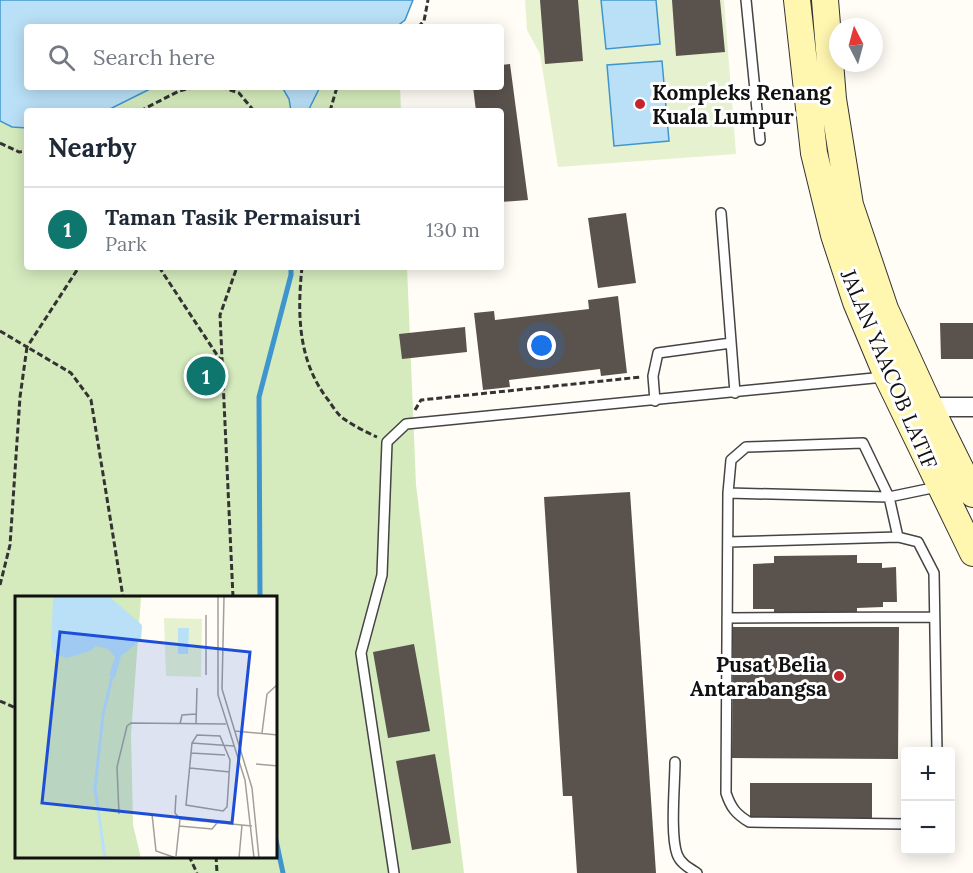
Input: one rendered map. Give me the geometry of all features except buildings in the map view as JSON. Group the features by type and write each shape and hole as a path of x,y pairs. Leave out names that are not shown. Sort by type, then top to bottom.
{"street":[{"name":"JALAN YAACOB LATIF","path":"797,0 814,153 834,235 856,302 887,376 973,553"},
{"name":"JALAN YAACOB LATIF","path":"825,0 833,99 850,205 885,309 973,494"},
{"path":"930,407 973,407"}],"lane":[{"path":"746,0 760,140"},
{"path":"721,213 735,393"},
{"path":"655,401 653,376 658,353 731,343"},
{"path":"394,873 361,653 382,575 387,442 406,424 655,401 887,376"},
{"path":"898,537 889,497 863,443 746,447 731,460 728,493 726,793 730,807 737,815 749,822 901,824"},
{"path":"728,493 889,497 940,486"},
{"path":"728,542 898,537 918,542 934,573 937,747"},
{"path":"727,618 934,617"},
{"path":"675,762 677,856 697,873"}],"path":[{"path":"421,24 424,21 428,0"},
{"path":"146,108 186,90"},
{"path":"230,90 239,93 252,108"},
{"path":"331,108 336,90"},
{"path":"0,143 19,152 24,151"},
{"path":"0,585 10,545 20,397 27,347 77,270"},
{"path":"161,270 222,362"},
{"path":"233,596 220,315 236,270"},
{"path":"302,270 299,297 300,332 308,367 321,391 342,418 387,442"},
{"path":"0,331 71,373 91,400 123,596"},
{"path":"406,424 421,400 653,376"},
{"path":"0,701 15,708"},
{"path":"190,858 197,873"},
{"path":"216,858 217,873"}],"green space":[{"path":"0,0 397,0 398,24 24,24 24,90 400,90 401,108 24,108 24,270 407,270 416,485 464,873 0,873"},
{"name":"Kompleks Renang Kuala Lumpur","path":"525,0 724,0 736,154 558,167 540,54 527,30"}],"water":[{"path":"0,0 413,0 405,20 400,24 24,24 24,90 148,90 112,108 24,108 24,128 12,127 0,121"},
{"path":"601,0 656,0 660,44 606,49"},
{"path":"662,61 669,141 614,146 607,65"},
{"path":"284,90 318,90 310,108 290,108"}],"waterway":[{"path":"260,596 259,397 291,270"},
{"path":"278,849 283,873"}],"place":[{"name":"Kompleks Renang Kuala Lumpur","path":"640,104"},
{"name":"Taman Tasik Permaisuri","path":"206,376"},
{"name":"Pusat Belia Antarabangsa","path":"839,676"}]}
